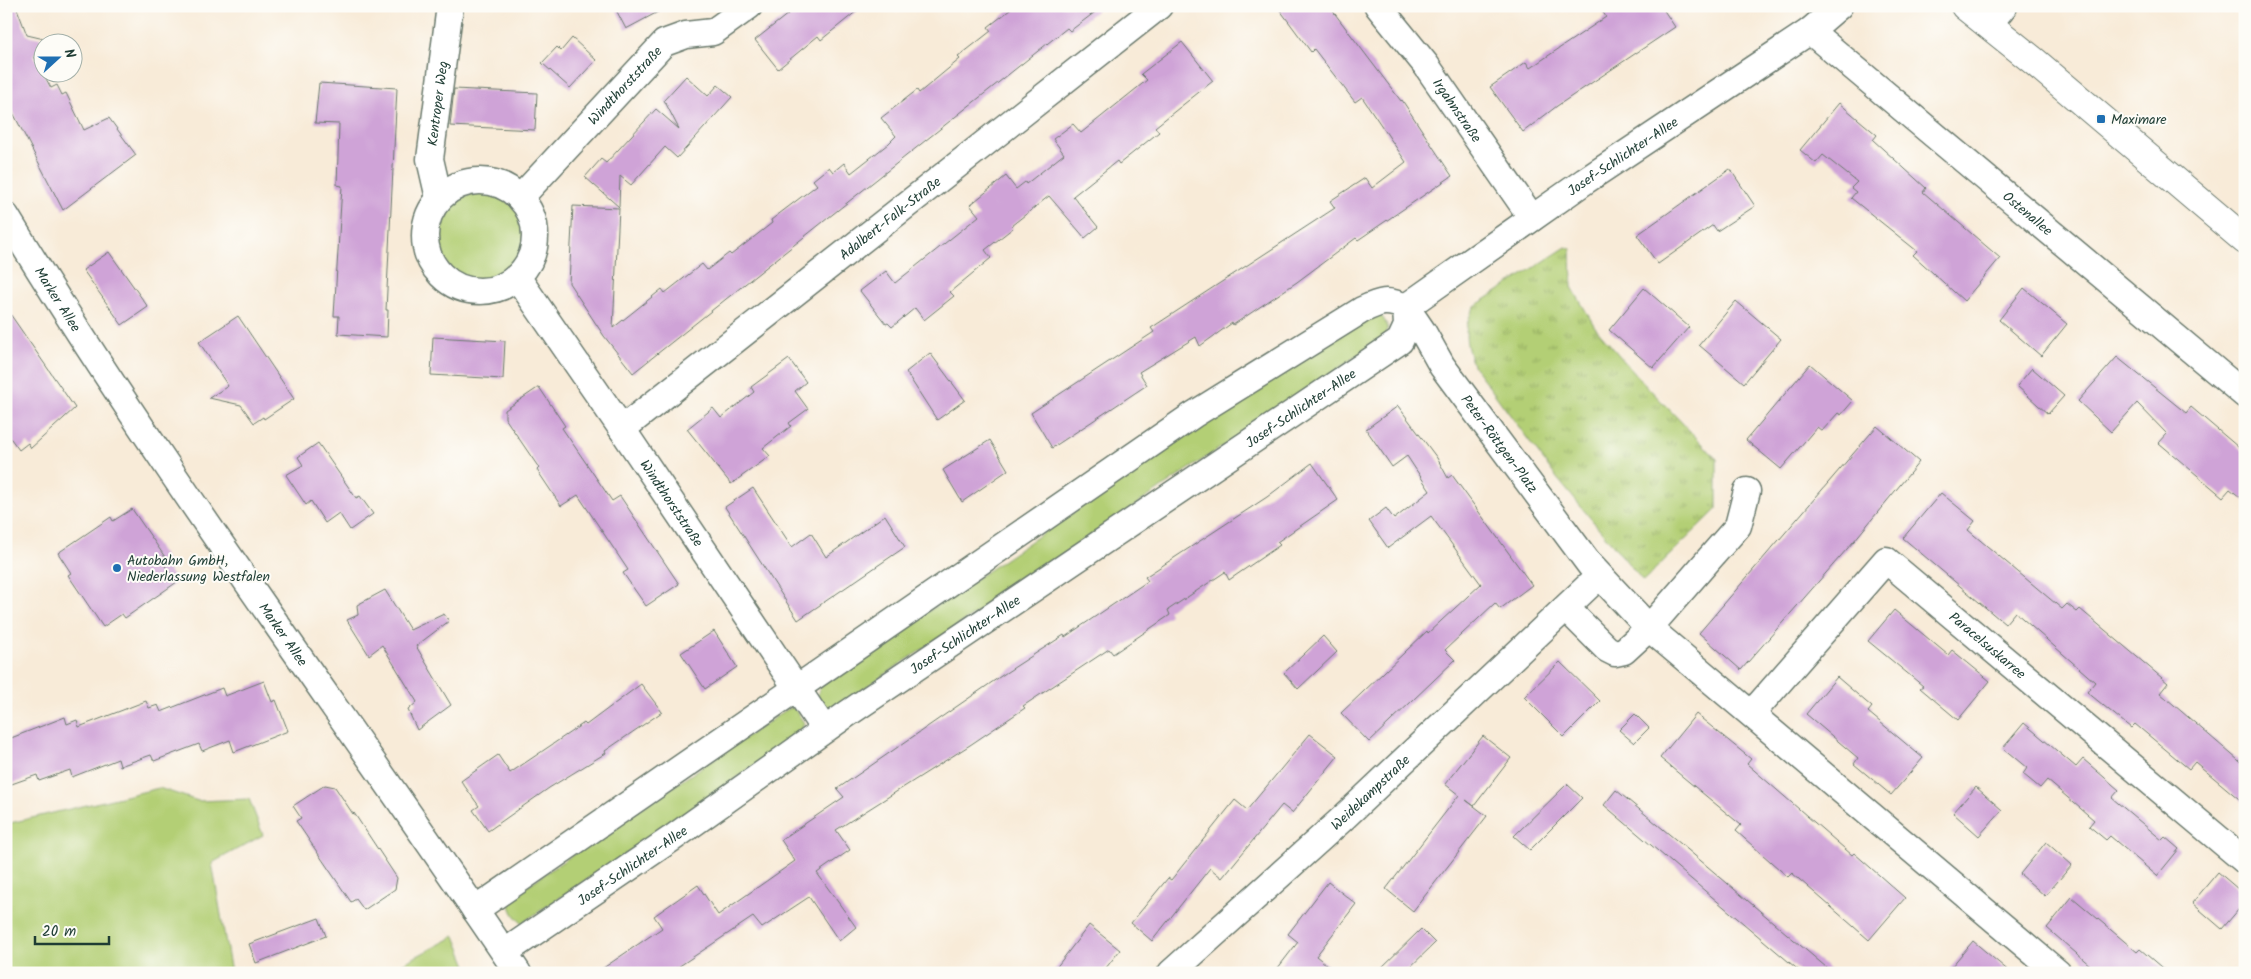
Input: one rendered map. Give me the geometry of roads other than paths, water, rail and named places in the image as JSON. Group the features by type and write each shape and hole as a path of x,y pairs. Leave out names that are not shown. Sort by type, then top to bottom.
{"main road":[{"path":"1965,6 1996,16 2035,62 2245,240"}],"street":[{"name":"Kentroper Weg","path":"439,198 430,159 450,6"},
{"name":"Windthorststraße","path":"520,198 664,43 686,35 713,32 749,6"},
{"name":"Adalbert-Falk-Straße","path":"622,429 1158,6"},
{"name":"Irgahnstraße","path":"1378,6 1426,65 1532,218"},
{"name":"Josef-Schlichter-Allee","path":"512,962 674,837 824,729 1400,341 1407,326 1406,307 1532,218 1810,32 1838,6"},
{"name":"Ostenallee","path":"1810,32 2245,395"},
{"path":"475,181 504,186 520,198 533,219 535,234 534,248 529,261 517,277 497,288 483,291 458,286 446,279 430,258 426,245 426,230 429,216 439,198 460,185 475,181"},
{"name":"Marker Allee","path":"6,216 47,283 154,446 477,925 512,962"},
{"name":"Windthorststraße","path":"517,277 824,729"},
{"path":"477,925 796,688 1201,410 1362,310 1380,302 1392,302 1406,307"},
{"name":"Peter-Röttgen-Platz","path":"1406,307 1442,366 1600,576 1656,634"},
{"path":"1600,576 1566,608 1607,649 1615,653 1624,651 1656,634 1738,526 1747,492"},
{"name":"Paracelsuskarree","path":"1752,713 1886,560 2245,861"},
{"name":"Weidekampstraße","path":"1171,973 1341,820 1566,608"},
{"path":"1656,634 2058,973"}],"place":[{"name":"Maximare","path":"2101,119"},
{"name":"Autobahn GmbH, Niederlassung Westfalen","path":"117,568"}]}
